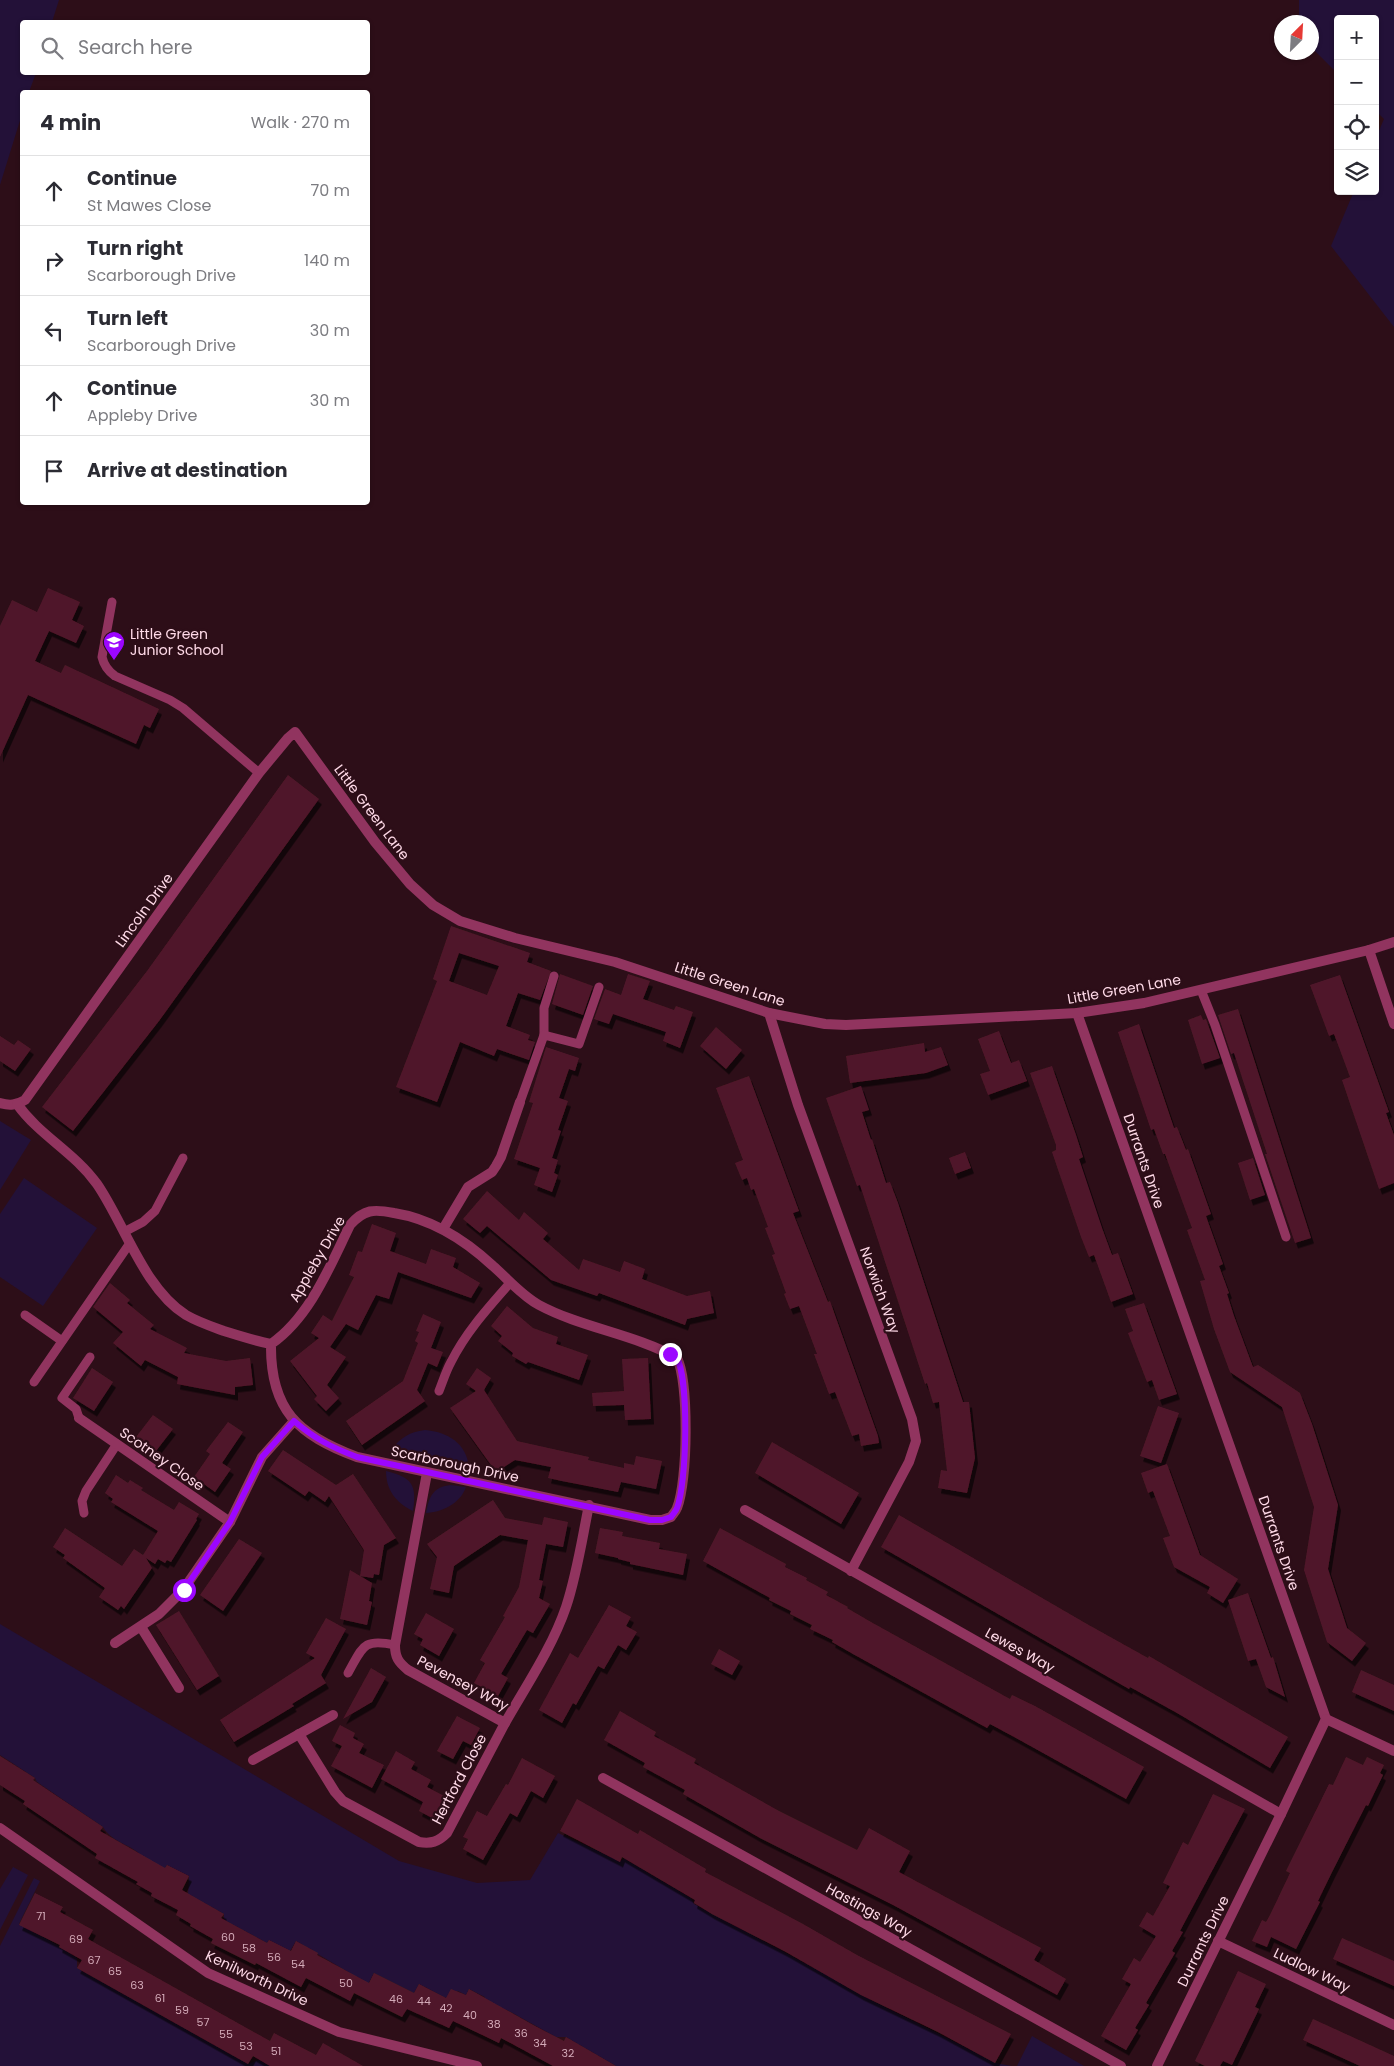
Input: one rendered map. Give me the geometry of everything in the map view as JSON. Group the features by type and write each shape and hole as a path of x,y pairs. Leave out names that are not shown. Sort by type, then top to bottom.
{"street":[{"name":"Lincoln Drive","path":"17,1104 25,1100 36,1085 258,773 295,732"},
{"name":"Little Green Lane","path":"295,732 375,842 410,884 433,905 460,921 514,938 615,962 769,1013 825,1024 846,1025 1077,1013 1144,1003 1370,950 1394,942"},
{"path":"1370,950 1394,1024"},
{"name":"Norwich Way","path":"769,1013 798,1105 912,1420 916,1441 909,1462 851,1570"},
{"name":"Durrants Drive","path":"1077,1013 1326,1719 1282,1814 1157,2066"},
{"path":"443,1229 468,1187 492,1172 502,1157 520,1102"},
{"path":"0,1103 7,1105 17,1104 35,1127 77,1159 98,1185 154,1283 168,1301 184,1314 202,1324 254,1341 271,1344"},
{"name":"Appleby Drive","path":"271,1344 282,1336 298,1317 321,1284 350,1225 357,1217 368,1211 381,1210 405,1214 443,1229 470,1246 510,1283 538,1304 559,1314 677,1358 683,1374 685,1431"},
{"name":"Scarborough Drive","path":"271,1344 274,1381 282,1406 294,1421 328,1446 357,1457 650,1520 662,1520 671,1517 677,1508 681,1493 685,1431"},
{"name":"Scotney Close","path":"79,1418 230,1522"},
{"path":"116,1643 159,1614 184,1590 230,1522 262,1457 294,1421"},
{"path":"395,1644 427,1473"},
{"name":"Pevensey Way","path":"395,1644 395,1654 400,1663 408,1670 505,1723 552,1641 566,1608 574,1581 589,1506"},
{"name":"Lewes Way","path":"745,1510 1282,1814"},
{"path":"141,1626 179,1688"},
{"path":"254,1760 333,1715"},
{"path":"1326,1719 1394,1751"},
{"name":"Hertford Close","path":"299,1734 335,1792 343,1801 419,1842 430,1844 440,1840 447,1833 505,1723"},
{"name":"Hastings Way","path":"603,1778 1121,2066"},
{"name":"Kenilworth Drive","path":"0,1828 208,1973 339,2032 477,2066"},
{"name":"Ludlow Way","path":"1218,1941 1394,2025"}],"lane":[{"path":"112,602 102,657 103,664 108,671 183,708 258,773"},
{"path":"520,1102 544,1035 544,1008 554,976"},
{"path":"544,1035 579,1044 599,987"},
{"path":"1201,990 1215,1025 1286,1237"},
{"path":"124,1232 143,1222 155,1211 184,1158"},
{"path":"34,1382 130,1243"},
{"path":"439,1391 450,1362 462,1343 478,1319 510,1283"},
{"path":"25,1315 62,1341"},
{"path":"79,1418 76,1409 62,1398 90,1357"},
{"path":"84,1513 82,1501 86,1491 117,1444"},
{"path":"348,1673 362,1648 370,1643 377,1641 395,1644"}],"shaded area":[{"path":"0,0 59,0 53,20 20,20 20,75 35,75 30,90 20,90 20,120 0,185"},
{"path":"1299,0 1394,0 1394,327 1331,246 1352,195 1379,195 1379,131 1384,119 1379,114 1379,15 1334,15 1334,70 1319,55 1319,15 1299,15"},
{"path":"0,1121 31,1140 0,1190"},
{"path":"24,1178 97,1228 43,1306 0,1277 0,1214"},
{"path":"425,1430 448,1436 460,1445 469,1467 390,1451 405,1436"},
{"path":"386,1471 402,1476 411,1483 414,1495 413,1511 393,1495 386,1478"},
{"path":"451,1485 466,1487 459,1498 450,1506 426,1513 430,1497 433,1493 440,1488"},
{"path":"0,1624 399,1861 477,1883 530,1880 558,1833 620,1861 625,1859 691,1898 694,1904 843,1985 995,2063 1012,2066 616,2066 566,2037 556,2037 507,2010 481,2006 485,1997 469,1989 466,1995 458,1991 446,1998 419,1984 414,1993 374,1973 368,1984 296,1941 290,1951 269,1940 267,1943 224,1920 224,1914 188,1894 189,1876 167,1865 162,1874 147,1865 138,1853 114,1838 103,1827 0,1755"},
{"path":"13,1867 28,1875 0,1930 0,1889"},
{"path":"34,1878 40,1881 19,1924 77,1958 77,1968 248,2064 259,2060 270,2066 0,2066 0,1946"},
{"path":"1032,2036 1084,2066 1017,2066"}],"building":[{"path":"48,588 80,602 72,620 84,626 76,643 49,631 35,661 61,673 65,665 159,709 150,728 144,725 136,744 28,695 0,757 0,626 12,600 37,612"},
{"path":"288,775 319,799 159,1021 73,1131 42,1107 147,971"},
{"path":"451,926 530,953 527,962 551,971 540,1000 518,993 506,1026 530,1035 528,1040 535,1042 529,1060 497,1049 494,1056 460,1042 437,1102 396,1087 437,981 433,979","holes":["459,953 499,966 487,995 449,981"]},
{"path":"560,974 593,986 583,1015 552,1004"},
{"path":"628,974 650,981 643,999 674,1010 676,1006 693,1012 680,1048 663,1041 666,1032 613,1014 609,1024 594,1019 605,989 621,995"},
{"path":"1340,975 1389,1112 1386,1113 1394,1135 1394,1183 1379,1189 1342,1080 1350,1077 1334,1034 1329,1036 1310,985"},
{"path":"1238,1009 1311,1238 1295,1243 1234,1053 1231,1054 1218,1015"},
{"path":"1201,1015 1203,1020 1206,1019 1220,1058 1202,1064 1188,1020"},
{"path":"1139,1024 1174,1128 1177,1127 1186,1150 1188,1149 1211,1214 1206,1216 1223,1264 1219,1266 1229,1293 1227,1294 1234,1316 1253,1367 1258,1365 1300,1393 1312,1424 1338,1505 1328,1569 1347,1628 1366,1643 1352,1661 1327,1642 1304,1570 1314,1507 1282,1407 1230,1372 1214,1329 1200,1281 1205,1280 1187,1230 1192,1228 1165,1154 1163,1154 1154,1129 1151,1130 1118,1032"},
{"path":"716,1027 742,1050 726,1069 700,1046"},
{"path":"999,1031 1011,1063 1019,1060 1027,1081 988,1095 980,1074 990,1071 978,1039"},
{"path":"0,1036 14,1045 18,1040 31,1049 15,1071 0,1061"},
{"path":"924,1043 925,1052 941,1047 948,1065 926,1073 850,1083 846,1056"},
{"path":"546,1047 579,1058 575,1071 569,1069 559,1098 568,1101 558,1130 561,1131 552,1158 558,1160 554,1173 558,1175 552,1192 534,1185 540,1168 514,1159 533,1103 529,1102"},
{"path":"1052,1066 1083,1157 1079,1159 1102,1228 1112,1255 1118,1253 1133,1294 1111,1302 1094,1255 1089,1257 1081,1237 1052,1152 1056,1150 1056,1145 1030,1073"},
{"path":"749,1076 799,1211 793,1213 828,1302 830,1301 879,1443 861,1446 859,1434 852,1436 835,1392 829,1394 814,1354 817,1354 799,1306 790,1309 784,1294 786,1293 772,1255 775,1254 765,1228 768,1227 754,1189 751,1190 747,1178 742,1180 735,1163 743,1160 716,1088"},
{"path":"861,1086 869,1110 862,1112 871,1140 886,1183 890,1182 898,1203 963,1402 969,1402 975,1458 967,1493 938,1488 941,1470 947,1471 939,1402 933,1403 927,1383 925,1384 860,1185 857,1186 826,1098"},
{"path":"965,1152 971,1168 955,1174 949,1158"},
{"path":"1253,1158 1265,1195 1250,1200 1238,1163"},
{"path":"487,1191 519,1220 524,1212 548,1233 543,1239 579,1270 583,1259 620,1272 624,1261 645,1269 642,1279 687,1296 710,1291 714,1313 687,1319 685,1325 599,1293 597,1296 551,1280 487,1226 480,1233 463,1219"},
{"path":"372,1224 396,1233 390,1251 426,1264 431,1249 456,1258 453,1267 480,1283 471,1298 398,1272 389,1299 376,1295 358,1330 346,1324 330,1347 346,1357 327,1385 339,1398 326,1411 314,1399 317,1396 290,1361 319,1338 311,1333 323,1315 332,1321 354,1277 349,1275 358,1251 362,1252"},
{"path":"110,1283 130,1300 127,1303 154,1325 150,1329 187,1348 184,1353 226,1361 250,1358 253,1385 235,1387 235,1395 177,1384 178,1377 145,1360 141,1366 113,1343 123,1332 93,1307"},
{"path":"1144,1303 1177,1394 1159,1400 1152,1380 1147,1382 1128,1333 1133,1331 1125,1309"},
{"path":"507,1306 533,1328 558,1337 556,1344 588,1355 579,1380 528,1362 526,1364 512,1356 513,1353 498,1341 502,1336 491,1326"},
{"path":"423,1314 441,1322 431,1348 443,1352 437,1367 428,1363 417,1390 425,1401 362,1445 346,1421 403,1381 418,1343 415,1341 419,1332 416,1331"},
{"path":"648,1358 651,1419 625,1420 624,1405 593,1406 592,1393 624,1391 622,1359"},
{"path":"92,1368 113,1382 94,1411 73,1398"},
{"path":"477,1368 491,1378 484,1390 517,1441 589,1457 588,1460 624,1468 624,1463 634,1465 636,1456 662,1461 656,1489 621,1482 618,1492 562,1481 548,1478 551,1467 515,1460 496,1472 450,1408 476,1391 466,1384"},
{"path":"1158,1406 1179,1413 1161,1463 1140,1456"},
{"path":"153,1415 173,1429 156,1451 136,1437"},
{"path":"228,1422 243,1432 222,1463 231,1469 215,1492 194,1477 210,1454 206,1451"},
{"path":"772,1442 859,1493 841,1524 755,1473"},
{"path":"283,1450 336,1485 353,1474 396,1538 384,1545 379,1575 374,1574 373,1578 360,1576 364,1550 329,1496 325,1502 309,1491 305,1496 268,1471"},
{"path":"1167,1464 1200,1555 1238,1579 1223,1603 1207,1593 1210,1587 1174,1567 1163,1538 1170,1536 1153,1491 1148,1493 1141,1473"},
{"path":"116,1475 128,1483 130,1480 143,1488 141,1490 174,1510 179,1502 199,1514 171,1562 167,1560 165,1563 158,1559 155,1564 146,1558 152,1568 124,1609 121,1606 118,1610 99,1597 105,1588 63,1558 65,1555 53,1547 65,1528 122,1566 134,1549 143,1555 158,1531 111,1502 113,1499 105,1493"},
{"path":"493,1500 505,1518 542,1525 544,1517 568,1522 563,1547 546,1544 539,1580 543,1581 539,1598 550,1604 533,1633 527,1630 501,1674 508,1678 498,1696 474,1683 485,1663 480,1660 505,1617 503,1616 519,1587 528,1540 500,1535 470,1555 454,1566 449,1593 430,1589 437,1557 427,1544"},
{"path":"899,1515 1288,1737 1270,1768 1177,1713 1130,1687 1129,1689 881,1547"},
{"path":"600,1528 623,1532 622,1536 660,1543 659,1549 687,1554 683,1575 630,1564 630,1562 618,1558 595,1553"},
{"path":"720,1528 786,1564 785,1567 807,1578 806,1580 828,1592 826,1595 871,1622 1010,1699 1012,1695 1035,1706 1144,1767 1126,1799 990,1724 987,1728 853,1654 832,1642 833,1640 810,1629 812,1625 790,1614 791,1611 703,1561"},
{"path":"239,1539 262,1553 223,1611 200,1595"},
{"path":"350,1570 372,1583 369,1601 372,1602 367,1625 340,1619"},
{"path":"1248,1593 1271,1658 1273,1657 1285,1697 1266,1687 1256,1659 1248,1661 1228,1600"},
{"path":"609,1605 631,1617 626,1626 637,1632 626,1650 618,1645 604,1669 598,1666 576,1705 573,1703 562,1723 539,1710 570,1653 578,1658"},
{"path":"179,1611 219,1676 197,1690 156,1625"},
{"path":"426,1613 454,1629 439,1656 420,1645 423,1639 414,1634"},
{"path":"326,1618 346,1629 321,1675 326,1683 292,1704 294,1706 234,1742 220,1720 315,1658 306,1653"},
{"path":"719,1649 740,1661 732,1675 711,1664"},
{"path":"371,1668 386,1677 372,1702 343,1719"},
{"path":"1361,1670 1394,1685 1394,1711 1352,1692"},
{"path":"620,1711 656,1732 654,1736 696,1759 694,1763 779,1811 857,1850 869,1828 910,1851 899,1872 1041,1948 1034,1960 1066,1979 1057,1995 895,1906 760,1838 683,1794 685,1790 643,1767 645,1763 604,1740"},
{"path":"457,1716 480,1728 471,1745 463,1741 453,1759 437,1751"},
{"path":"340,1725 355,1733 353,1738 364,1744 359,1753 384,1765 372,1788 331,1766 342,1746 332,1741"},
{"path":"396,1751 415,1762 411,1769 431,1780 427,1787 446,1797 434,1819 419,1811 423,1802 381,1779"},
{"path":"0,1756 35,1778 33,1780 103,1827 100,1831 165,1868 167,1865 189,1876 182,1890 224,1914 221,1918 267,1943 269,1940 291,1951 296,1941 318,1953 317,1955 369,1983 374,1973 414,1993 419,1984 446,1998 451,1989 466,1995 469,1989 564,2041 566,2037 616,2066 553,2066 501,2038 499,2043 453,2021 449,2028 407,2009 402,2017 354,1993 350,2001 306,1978 301,1987 256,1963 255,1965 211,1943 213,1939 190,1926 191,1924 176,1915 178,1910 151,1896 152,1893 136,1884 138,1882 95,1858 97,1854 23,1804 25,1801 0,1785"},
{"path":"1346,1757 1363,1765 1367,1757 1384,1765 1380,1773 1383,1775 1332,1872 1318,1901 1320,1902 1296,1949 1271,1937 1267,1947 1252,1941 1262,1920 1266,1922 1270,1915 1290,1873 1286,1871 1329,1784 1333,1785"},
{"path":"522,1758 555,1776 543,1798 531,1791 517,1817 510,1813 483,1860 463,1849 468,1839 463,1837 477,1811 487,1816 506,1784 508,1785"},
{"path":"1213,1794 1245,1809 1180,1931 1183,1932 1172,1951 1175,1953 1146,2003 1149,2005 1135,2028 1138,2030 1126,2050 1101,2036 1131,1984 1122,1979 1134,1958 1140,1962 1156,1936 1139,1926 1147,1912 1153,1916 1170,1886 1163,1883 1183,1842 1188,1845"},
{"path":"577,1799 638,1834 640,1830 706,1869 705,1872 857,1955 1011,2034 995,2063 938,2032 861,1995 786,1952 712,1914 694,1903 695,1900 622,1857 620,1862 560,1831"},
{"path":"35,1893 63,1907 60,1912 93,1930 88,1939 270,2041 274,2033 316,2055 323,2043 363,2066 270,2066 253,2056 248,2064 77,1968 82,1960 59,1947 60,1945 19,1925"},
{"path":"1342,1938 1394,1961 1394,1986 1333,1959"},
{"path":"1238,1971 1266,1984 1255,2007 1259,2009 1232,2065 1223,2061 1220,2066 1205,2066 1195,2061"},
{"path":"1313,2019 1394,2056 1394,2066 1360,2066 1303,2040"}],"place":[{"name":"Little Green Junior School","path":"114,661"}],"route":[{"path":"184,1590 230,1522 262,1457 294,1421 328,1446 357,1457 650,1520 662,1520 671,1517 677,1508 681,1493 685,1431 683,1374 677,1358 670,1354"}]}
